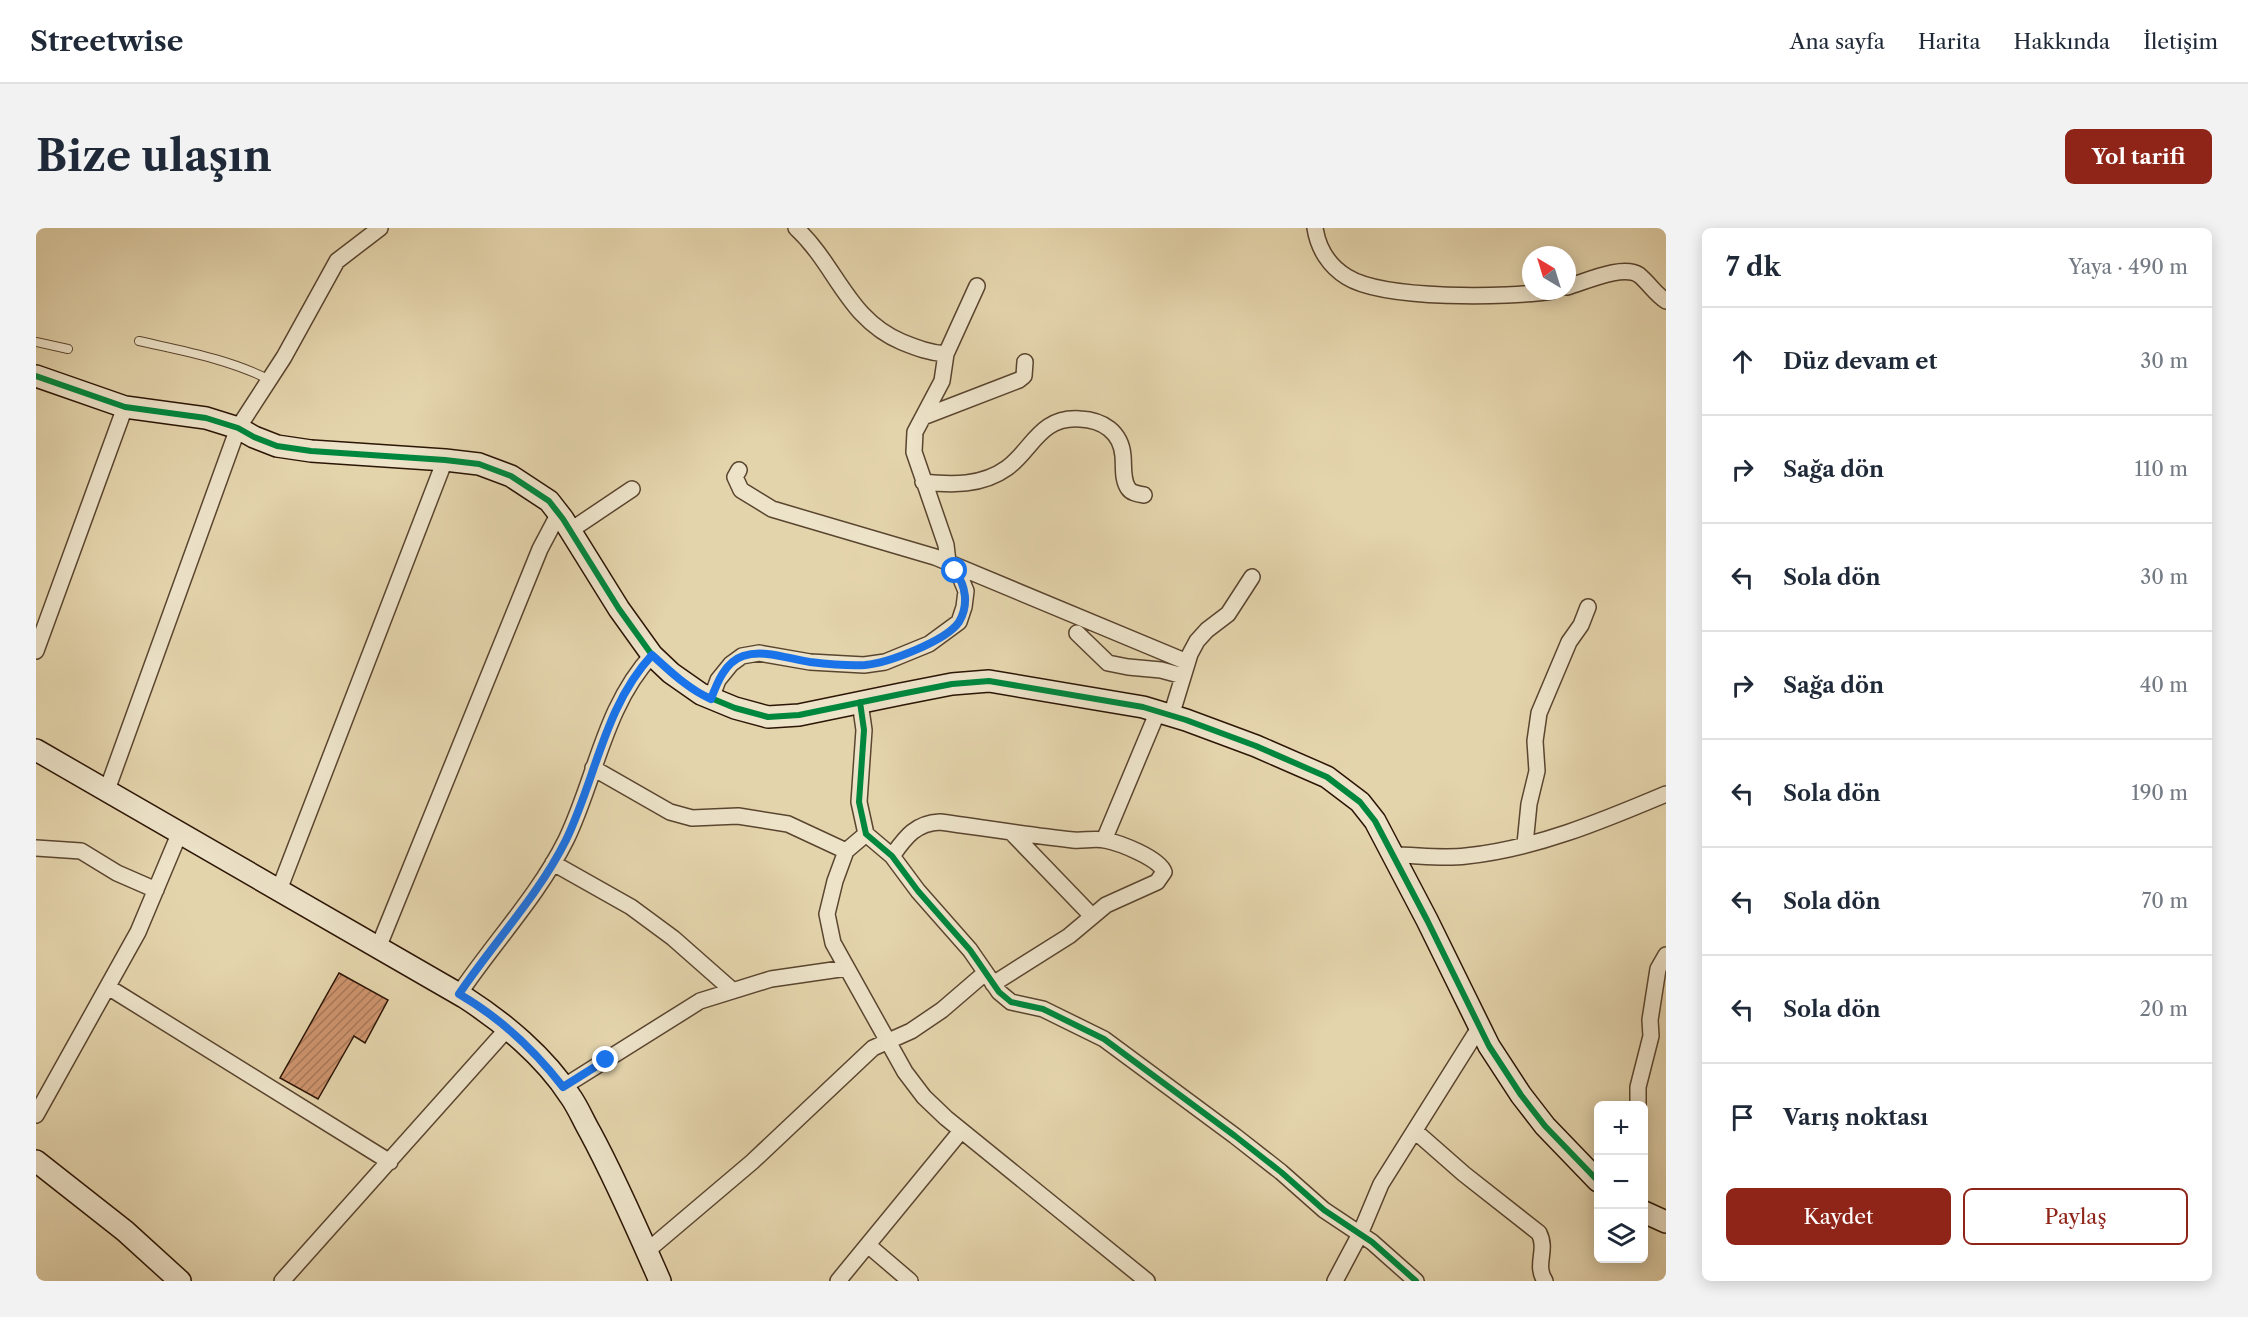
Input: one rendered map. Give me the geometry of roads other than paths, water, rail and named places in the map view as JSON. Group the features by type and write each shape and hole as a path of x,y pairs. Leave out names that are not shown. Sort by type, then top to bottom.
{"street":[{"path":"107,790 238,428 270,380 337,261 380,228"},
{"path":"796,228 812,243 851,302 868,322 889,336 922,350 946,354"},
{"path":"1315,228 1319,244 1331,264 1357,282 1412,293 1494,296 1522,294"},
{"path":"1576,284 1616,272 1629,271 1639,276 1666,301"},
{"path":"711,699 718,680 730,664 742,656 759,653 810,662 864,665 885,662 929,644 958,622 964,607 966,591 961,579 948,562 946,545 914,452 915,432 942,381 946,354 977,286"},
{"path":"923,417 1019,380 1024,376 1025,362"},
{"path":"36,376 125,407 206,418 238,428 277,446 311,451 479,464 511,476 549,501 565,522 619,609 652,655 671,673 701,694 735,708 768,717 799,716 952,684 989,681 1037,687 1164,713 1256,746 1327,777 1360,802 1375,821 1489,1046 1545,1126 1594,1176"},
{"path":"36,651 125,407"},
{"path":"923,482 976,483 1007,468 1042,430 1063,420 1079,418 1110,428 1119,440 1127,487 1133,493 1144,495"},
{"path":"279,890 445,460"},
{"path":"739,470 735,477 741,490 772,509 890,542 948,562 1185,669"},
{"path":"378,948 540,549 565,522 632,489"},
{"path":"1104,840 1197,641 1228,614 1252,577"},
{"path":"1525,844 1529,804 1537,771 1535,741 1539,713 1569,642 1581,625 1588,607"},
{"path":"1077,633 1108,663 1167,671 1185,669"},
{"path":"459,994 513,922 565,841 582,802 617,705 632,680 652,655"},
{"path":"860,702 864,730 859,802 866,834 892,856 918,891 970,950 989,979 1011,1002 1043,1009 1104,1039 1235,1136 1324,1210 1360,1234 1416,1281"},
{"path":"36,750 486,1011 552,1073 570,1096 605,1160 660,1281"},
{"path":"593,768 670,812 692,818 738,816 788,824 846,851"},
{"path":"1393,855 1463,857 1506,850 1596,823 1666,794"},
{"path":"647,1251 752,1162 873,1048 911,1031 989,979 1069,936 1106,905 1157,882 1164,872 1154,861 1128,848 1104,840 1076,840 940,822 926,824 909,833 892,856"},
{"path":"36,1115 138,933 180,832"},
{"path":"1011,832 1092,916"},
{"path":"866,834 846,851 835,881 827,914 833,943 905,1072 924,1097 961,1131 1148,1281"},
{"path":"36,848 81,851 117,873 156,890"},
{"path":"553,862 631,907 673,938 732,990"},
{"path":"1638,1101 1638,1087 1651,1036 1650,1020 1658,969 1666,955"},
{"path":"563,1087 700,1001 771,979 847,968"},
{"path":"108,987 390,1162"},
{"path":"1335,1281 1360,1234 1381,1184 1479,1028"},
{"path":"282,1281 507,1029"},
{"path":"838,1281 961,1131"},
{"path":"1414,1131 1539,1233 1544,1248 1540,1257 1540,1273 1545,1281"},
{"path":"36,1161 126,1231 180,1281"},
{"path":"1648,1214 1666,1222"},
{"path":"869,1246 910,1281"}],"lane":[{"path":"139,341 219,360 251,370 270,380"},
{"path":"36,342 68,349"}]}
